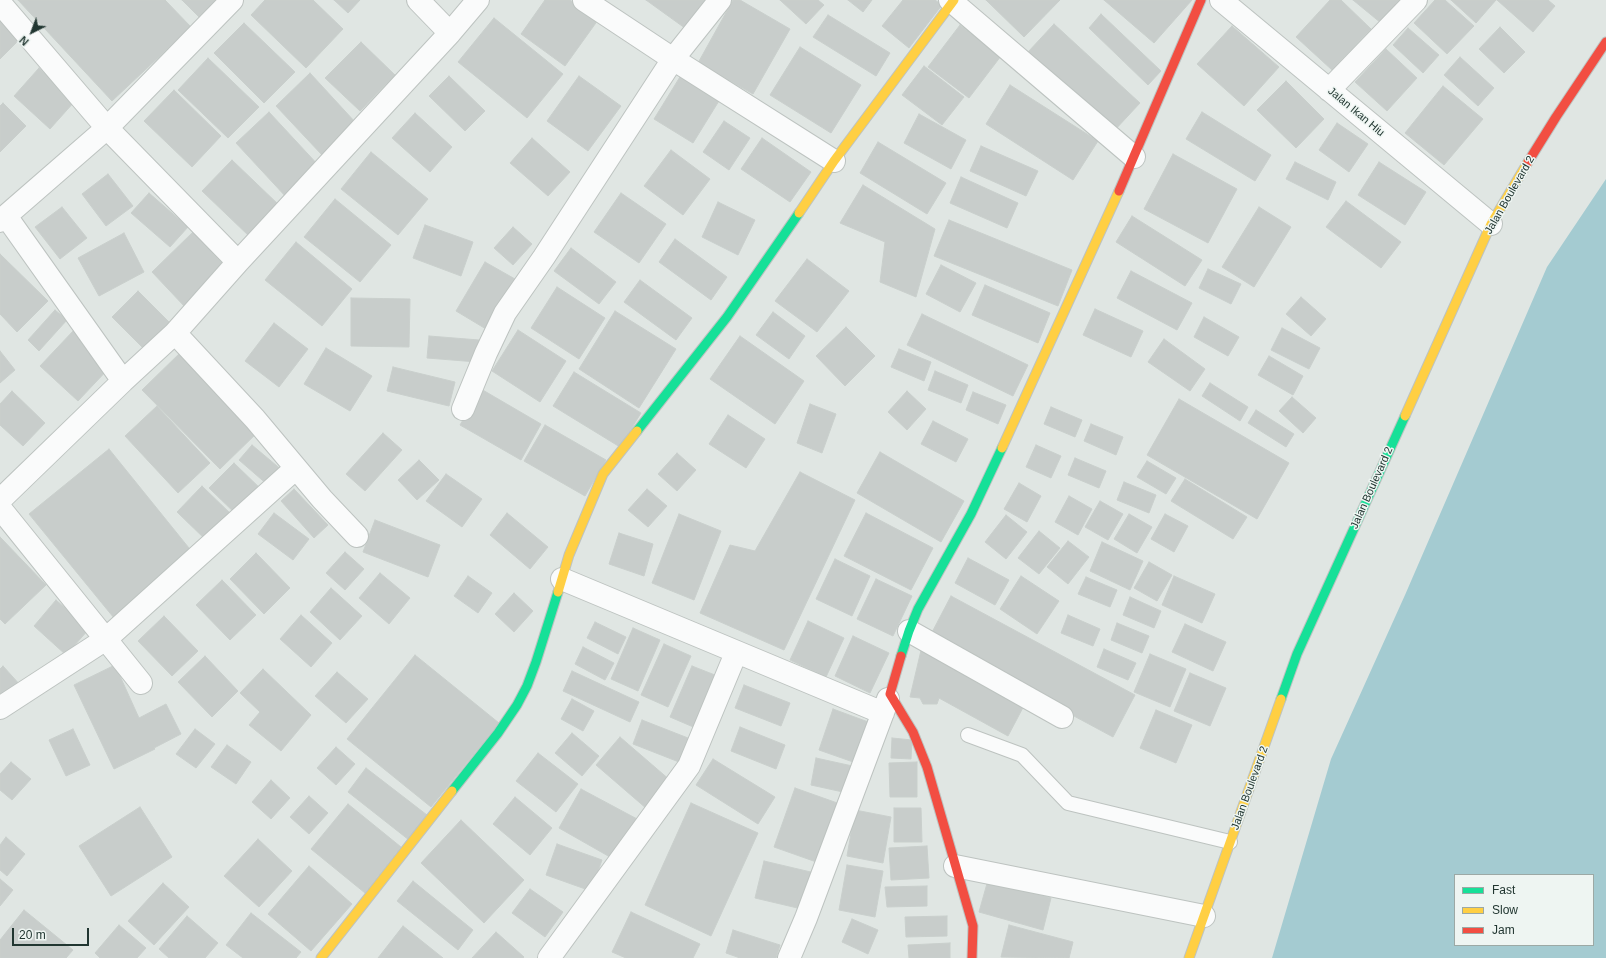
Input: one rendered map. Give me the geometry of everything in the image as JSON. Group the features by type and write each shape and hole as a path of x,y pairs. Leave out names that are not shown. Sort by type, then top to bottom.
{"street":[{"path":"123,381 3,218 107,128 232,0"},
{"path":"418,0 450,33"},
{"path":"0,500 175,333 238,262 450,33 478,0"},
{"path":"584,0 673,59 834,161"},
{"path":"463,409 486,353 505,313 544,258 673,59 720,0"},
{"path":"789,958 806,918 886,704 909,631 918,609 971,514 1134,158 1202,0"},
{"name":"Jalan Ikan Hiu","path":"1221,0 1491,224"},
{"path":"1329,90 1416,0"},
{"path":"321,958 498,733 517,704 527,686 534,668 569,555 603,474 727,317 834,161 952,1 1134,158"},
{"path":"0,3 107,128 238,262"},
{"name":"Jalan Boulevard 2","path":"1189,958 1297,654 1491,224 1556,117 1606,42"},
{"path":"175,333 255,419 322,499 357,536"},
{"path":"0,708 106,639 296,468"},
{"path":"0,508 141,683"},
{"path":"562,579 736,653 886,704 919,742 928,767 973,926 972,958"},
{"path":"909,631 1062,717"},
{"path":"549,958 688,766 736,653"},
{"path":"955,866 1204,916"}],"lane":[{"path":"968,735 1022,755 1068,804 1230,842"}],"water":[{"path":"1606,179 1606,958 1272,958 1331,759 1405,595 1547,267"}],"building":[{"path":"18,0 165,0 191,27 112,101"},
{"path":"182,0 216,0 199,17"},
{"path":"265,0 313,0 343,29 306,68 251,15"},
{"path":"334,0 360,0 348,13"},
{"path":"545,0 570,0 598,20 565,66 521,34"},
{"path":"646,0 712,0 689,31"},
{"path":"733,0 740,0 790,29 753,94 698,63"},
{"path":"780,0 818,0 824,5 806,24"},
{"path":"848,0 872,0 863,12"},
{"path":"903,0 935,0 942,5 909,48 882,26"},
{"path":"986,0 1060,0 1024,37"},
{"path":"1104,0 1192,0 1154,43"},
{"path":"1330,0 1341,0 1371,29 1332,70 1296,37"},
{"path":"1353,0 1399,0 1381,23"},
{"path":"1435,0 1445,0 1474,26 1447,54 1414,23"},
{"path":"1451,0 1496,0 1476,23"},
{"path":"1497,0 1548,0 1555,6 1533,32"},
{"path":"1101,14 1161,71 1148,85 1089,28"},
{"path":"828,15 890,53 876,76 813,37"},
{"path":"0,16 22,37 0,59"},
{"path":"494,18 563,74 527,118 458,62"},
{"path":"244,23 295,72 264,103 214,53"},
{"path":"1054,24 1140,103 1114,131 1028,52"},
{"path":"960,25 1001,56 969,98 928,67"},
{"path":"1232,26 1279,67 1244,106 1197,64"},
{"path":"1500,27 1525,52 1504,73 1479,49"},
{"path":"1408,28 1439,55 1423,73 1393,45"},
{"path":"361,42 395,75 360,111 325,78"},
{"path":"800,47 861,85 831,133 770,95"},
{"path":"1386,49 1417,78 1387,111 1355,82"},
{"path":"1460,57 1494,88 1478,106 1444,75"},
{"path":"208,58 259,107 228,138 178,90"},
{"path":"924,66 964,97 942,125 902,95"},
{"path":"39,68 75,101 50,129 14,96"},
{"path":"683,72 722,96 693,143 654,119"},
{"path":"310,73 356,123 322,155 276,106"},
{"path":"449,76 485,111 465,131 429,96"},
{"path":"579,76 621,106 588,151 547,121"},
{"path":"1286,81 1324,119 1296,148 1257,110"},
{"path":"1010,85 1098,141 1073,180 986,124"},
{"path":"1443,86 1483,119 1444,165 1405,133"},
{"path":"174,90 221,136 192,167 144,121"},
{"path":"3,103 26,126 0,152 0,106"},
{"path":"269,112 320,167 287,198 236,143"},
{"path":"1202,112 1271,155 1255,181 1186,139"},
{"path":"415,113 452,147 430,172 392,138"},
{"path":"919,114 966,140 951,169 904,143"},
{"path":"724,121 750,138 729,170 703,152"},
{"path":"1337,123 1368,144 1349,172 1319,150"},
{"path":"532,138 570,172 548,196 510,163"},
{"path":"762,138 811,172 790,202 741,169"},
{"path":"878,142 946,183 927,214 860,173"},
{"path":"981,146 1038,171 1026,196 970,171"},
{"path":"671,150 710,179 683,215 644,186"},
{"path":"371,152 428,199 398,235 341,189"},
{"path":"1173,154 1237,189 1208,243 1144,209"},
{"path":"232,160 280,206 250,237 202,191"},
{"path":"1295,162 1336,182 1328,200 1286,179"},
{"path":"1379,162 1426,192 1405,225 1358,195"},
{"path":"108,174 133,206 106,226 82,194"},
{"path":"961,177 1018,203 1007,228 950,203"},
{"path":"863,185 935,229 916,297 880,282 885,242 840,223"},
{"path":"149,193 188,227 170,247 131,213"},
{"path":"621,193 666,224 639,263 594,232"},
{"path":"335,199 391,245 360,282 304,237"},
{"path":"1346,201 1401,242 1381,268 1326,227"},
{"path":"718,202 755,220 738,255 702,237"},
{"path":"62,207 87,238 60,259 35,227"},
{"path":"1259,207 1291,227 1254,287 1222,267"},
{"path":"1132,216 1202,260 1185,286 1116,242"},
{"path":"949,220 1072,270 1058,306 934,256"},
{"path":"425,225 473,242 461,276 413,258"},
{"path":"513,227 532,244 513,265 494,248"},
{"path":"193,232 226,267 185,307 152,272"},
{"path":"124,233 144,272 99,296 78,258"},
{"path":"675,239 727,277 711,300 659,262"},
{"path":"296,242 352,289 322,326 265,280"},
{"path":"571,248 616,282 599,304 554,271"},
{"path":"0,254 48,301 17,332 0,314"},
{"path":"807,259 849,291 817,332 775,301"},
{"path":"485,262 515,279 486,329 456,311"},
{"path":"941,265 976,283 960,312 926,294"},
{"path":"1208,269 1241,284 1231,304 1199,288"},
{"path":"1131,271 1192,303 1177,330 1117,298"},
{"path":"640,280 692,318 676,340 624,302"},
{"path":"985,285 1050,313 1038,343 972,315"},
{"path":"557,287 605,318 579,359 531,328"},
{"path":"138,291 169,322 143,348 112,317"},
{"path":"1301,297 1326,319 1311,336 1286,314"},
{"path":"351,298 410,299 409,347 351,346"},
{"path":"1095,309 1143,331 1131,357 1083,335"},
{"path":"55,310 67,320 39,351 28,340"},
{"path":"615,311 676,349 639,408 579,369"},
{"path":"773,312 805,336 789,359 756,335"},
{"path":"922,314 1028,365 1013,396 907,345"},
{"path":"1204,317 1239,337 1228,356 1194,337"},
{"path":"274,323 308,349 279,387 245,361"},
{"path":"846,327 875,356 845,386 816,356"},
{"path":"1282,328 1320,348 1309,369 1271,350"},
{"path":"74,330 111,366 78,401 40,366"},
{"path":"518,330 566,361 540,402 492,371"},
{"path":"429,336 479,340 477,362 427,358"},
{"path":"740,336 804,381 775,424 710,379"},
{"path":"1164,339 1205,369 1190,391 1148,362"},
{"path":"326,348 372,376 350,411 304,384"},
{"path":"899,349 931,362 924,381 891,367"},
{"path":"0,351 15,370 0,383"},
{"path":"182,351 260,430 220,469 142,390"},
{"path":"1269,356 1303,376 1293,395 1258,375"},
{"path":"393,367 455,382 449,406 387,391"},
{"path":"935,371 968,385 961,403 928,390"},
{"path":"574,372 641,413 620,447 553,406"},
{"path":"1210,383 1248,407 1240,421 1202,396"},
{"path":"481,389 541,424 521,460 460,425"},
{"path":"12,391 45,423 23,446 0,425 0,404"},
{"path":"907,391 926,409 907,430 888,412"},
{"path":"973,392 1006,405 998,424 966,410"},
{"path":"1292,397 1316,418 1303,433 1279,411"},
{"path":"1179,399 1289,463 1257,519 1147,455"},
{"path":"810,404 836,414 822,453 797,443"},
{"path":"157,406 210,463 178,493 125,436"},
{"path":"1051,407 1082,420 1075,437 1044,424"},
{"path":"1256,410 1294,434 1286,447 1248,423"},
{"path":"728,415 765,439 746,468 709,444"},
{"path":"933,421 968,439 956,462 921,444"},
{"path":"1091,424 1123,437 1116,455 1084,441"},
{"path":"545,425 606,460 585,496 524,461"},
{"path":"383,433 402,450 365,491 346,474"},
{"path":"252,445 283,471 269,486 239,460"},
{"path":"1036,445 1061,456 1051,478 1026,467"},
{"path":"109,449 193,553 114,618 29,514"},
{"path":"880,452 964,501 941,542 857,493"},
{"path":"677,453 696,470 677,491 658,474"},
{"path":"1075,458 1106,471 1099,488 1068,475"},
{"path":"419,460 439,480 417,500 398,480"},
{"path":"1147,461 1176,478 1166,494 1137,477"},
{"path":"234,463 265,493 240,518 209,488"},
{"path":"800,472 855,500 784,650 700,613 730,545 755,551"},
{"path":"446,474 482,499 462,527 426,501"},
{"path":"1185,479 1247,517 1233,539 1171,501"},
{"path":"1124,482 1156,495 1149,513 1117,500"},
{"path":"1019,483 1041,496 1027,522 1004,509"},
{"path":"202,486 233,516 208,542 177,512"},
{"path":"294,489 328,525 314,538 281,501"},
{"path":"647,489 667,506 648,527 628,510"},
{"path":"1069,496 1092,509 1078,535 1055,522"},
{"path":"1100,501 1123,514 1108,540 1085,527"},
{"path":"274,513 309,539 293,560 258,534"},
{"path":"507,513 548,547 530,569 490,535"},
{"path":"866,513 933,548 911,590 844,556"},
{"path":"679,514 721,531 694,600 652,583"},
{"path":"1129,514 1152,527 1137,553 1114,539"},
{"path":"1165,514 1188,526 1174,552 1151,539"},
{"path":"1006,515 1027,532 1006,559 985,542"},
{"path":"375,520 440,545 428,577 363,552"},
{"path":"1039,531 1060,548 1039,574 1018,558"},
{"path":"619,533 653,544 644,576 609,564"},
{"path":"0,537 46,585 5,624 0,619"},
{"path":"1068,541 1089,557 1068,584 1047,567"},
{"path":"1102,542 1143,561 1130,590 1090,571"},
{"path":"345,552 364,569 345,590 326,573"},
{"path":"256,553 290,588 264,614 230,579"},
{"path":"968,558 1009,580 995,605 955,583"},
{"path":"835,559 870,576 852,616 816,599"},
{"path":"1149,562 1172,575 1157,601 1134,588"},
{"path":"380,573 410,598 389,624 359,598"},
{"path":"468,576 492,593 478,613 454,596"},
{"path":"1021,576 1059,601 1037,634 1000,609"},
{"path":"1174,576 1215,594 1202,623 1162,605"},
{"path":"1086,577 1117,590 1110,607 1078,594"},
{"path":"876,579 912,596 893,636 857,619"},
{"path":"222,580 256,615 230,640 196,605"},
{"path":"331,588 362,616 340,640 310,612"},
{"path":"514,593 533,611 514,632 495,614"},
{"path":"951,596 1135,695 1113,737 929,638"},
{"path":"1130,597 1161,611 1154,628 1123,615"},
{"path":"56,600 89,629 66,655 34,626"},
{"path":"301,615 332,643 311,667 280,639"},
{"path":"1068,615 1100,629 1093,646 1061,633"},
{"path":"164,616 198,651 172,676 138,641"},
{"path":"808,621 844,638 826,677 790,660"},
{"path":"595,622 626,637 618,654 587,638"},
{"path":"1117,623 1149,636 1142,653 1111,640"},
{"path":"1185,624 1226,642 1213,671 1172,652"},
{"path":"633,628 660,640 638,691 611,679"},
{"path":"853,636 889,653 870,693 835,676"},
{"path":"923,642 1027,700 1008,736 939,698 937,704 923,704 920,698 910,697"},
{"path":"664,644 691,656 668,707 641,695"},
{"path":"583,647 614,663 605,680 575,664"},
{"path":"1104,649 1136,663 1128,680 1097,667"},
{"path":"1150,654 1186,669 1170,707 1134,692"},
{"path":"415,655 499,723 431,807 347,739"},
{"path":"205,656 238,691 212,717 178,682"},
{"path":"115,665 139,718 166,704 181,734 154,748 155,749 114,769 74,685"},
{"path":"3,666 21,686 0,705 0,669"},
{"path":"692,666 720,677 698,729 670,717"},
{"path":"263,669 311,715 281,751 249,725 260,712 240,693"},
{"path":"572,671 639,702 630,722 563,691"},
{"path":"337,672 368,699 346,723 315,696"},
{"path":"1190,673 1226,688 1210,726 1174,711"},
{"path":"744,685 790,703 781,726 735,708"},
{"path":"572,699 594,711 583,731 561,719"},
{"path":"833,709 871,723 856,763 819,750"},
{"path":"1156,710 1192,725 1176,763 1140,748"},
{"path":"642,720 688,738 679,762 633,744"},
{"path":"740,727 785,745 776,769 731,751"},
{"path":"73,729 90,765 66,776 49,740"},
{"path":"195,729 215,744 196,768 176,754"},
{"path":"572,733 599,756 582,776 555,753"},
{"path":"620,737 671,781 647,809 596,765"},
{"path":"892,738 912,740 911,759 891,758"},
{"path":"227,745 251,762 236,784 211,767"},
{"path":"336,747 355,764 336,785 317,768"},
{"path":"538,753 578,784 556,812 516,781"},
{"path":"816,758 857,767 852,794 811,785"},
{"path":"713,759 775,797 758,824 696,785"},
{"path":"11,762 31,779 12,800 0,790 0,774"},
{"path":"917,762 917,797 890,797 889,763"},
{"path":"366,768 427,815 409,840 348,792"},
{"path":"271,780 290,798 271,819 252,802"},
{"path":"795,788 843,805 822,864 774,847"},
{"path":"581,789 639,820 617,861 559,828"},
{"path":"309,796 328,813 309,834 290,817"},
{"path":"515,797 552,828 530,855 493,824"},
{"path":"691,803 758,833 711,936 645,905"},
{"path":"348,804 401,847 365,893 311,849"},
{"path":"140,807 172,857 111,896 79,846"},
{"path":"894,808 921,808 922,842 894,842"},
{"path":"855,810 891,817 883,863 847,856"},
{"path":"461,820 524,880 484,923 421,863"},
{"path":"6,837 25,854 7,876 0,870 0,845"},
{"path":"258,839 292,871 259,907 224,876"},
{"path":"557,844 602,860 591,891 546,875"},
{"path":"927,846 929,878 891,880 889,848"},
{"path":"764,861 815,873 806,910 755,898"},
{"path":"847,865 883,871 875,917 839,910"},
{"path":"309,866 352,904 311,951 268,914"},
{"path":"0,879 13,890 0,906"},
{"path":"988,880 1051,898 1043,930 979,912"},
{"path":"413,881 473,930 458,950 397,901"},
{"path":"163,883 189,907 154,945 128,921"},
{"path":"927,886 927,906 887,907 885,887"},
{"path":"530,889 563,912 545,937 512,913"},
{"path":"24,910 73,950 66,958 0,958 0,940"},
{"path":"631,912 700,944 693,958 626,958 612,952"},
{"path":"251,913 301,952 296,958 243,958 226,945"},
{"path":"187,916 218,943 205,958 169,958 159,949"},
{"path":"947,916 947,936 906,937 905,917"},
{"path":"852,919 878,930 868,954 842,942"},
{"path":"119,925 146,948 137,958 100,958 95,953"},
{"path":"1009,925 1073,942 1069,958 1001,957"},
{"path":"403,926 443,958 378,958"},
{"path":"733,930 780,945 776,958 740,958 726,953"},
{"path":"496,932 524,957 472,958"},
{"path":"950,943 950,958 909,958 908,945"}],"traffic: fast":[{"path":"637,431 727,317 799,213"},
{"path":"1281,699 1297,654 1405,416"},
{"path":"901,656 918,609 971,514 1002,448"},
{"path":"452,791 498,733 517,705 527,686 536,662 558,592"}],"traffic: slow":[{"path":"799,213 834,161 954,0"},
{"path":"1405,416 1491,224 1528,162"},
{"path":"1002,448 1119,191"},
{"path":"558,592 569,555 603,474 637,431"},
{"path":"1189,958 1281,699"},
{"path":"321,958 452,791"}],"traffic: jam":[{"path":"1119,191 1201,0"},
{"path":"1528,162 1606,42"},
{"path":"901,656 890,694 913,732 927,767 973,926 972,958"}]}
